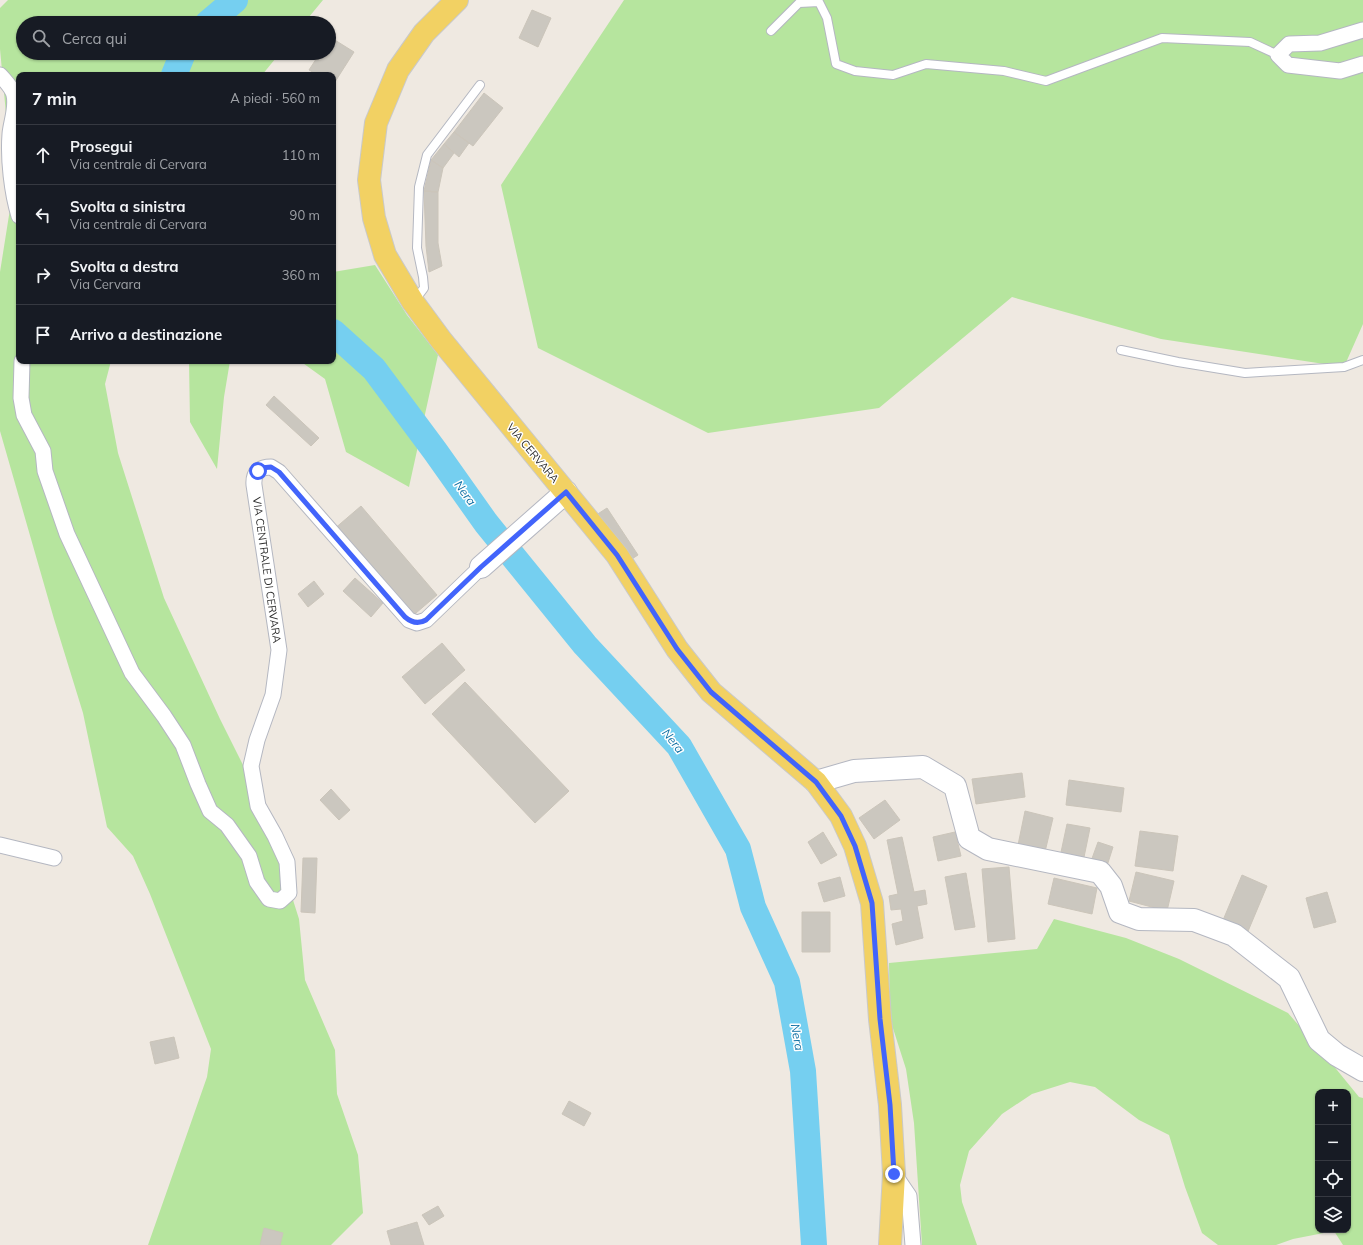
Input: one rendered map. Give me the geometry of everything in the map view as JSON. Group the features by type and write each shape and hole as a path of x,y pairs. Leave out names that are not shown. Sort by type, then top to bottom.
{"main road":[{"name":"VIA CERVARA","path":"457,0 424,33 398,70 376,123 369,180 374,218 385,255 413,302 441,340 617,555 677,649 711,692 816,782 841,816 855,846 872,903 880,1019 890,1105 894,1174 890,1245"}],"street":[{"path":"1363,30 1320,43 1289,44 1278,55 1288,65 1340,71 1363,64"},
{"path":"0,75 9,84 14,95 14,109 10,135 11,172 16,206"},
{"name":"VIA CENTRALE DI CERVARA","path":"22,364 21,398 24,415 43,451 45,471 67,534 132,673 164,716 183,745 210,811 227,825 249,856 257,882 269,899 280,900 289,893 287,862 275,836 258,806 251,766 257,740 273,695 279,650 254,485 255,475 261,468 271,467 275,469 405,617 413,622 422,622 426,620 481,567 566,492"},
{"path":"816,782 854,772 923,767 955,786 969,838 988,849 1100,872 1112,886 1120,912 1139,919 1194,920 1234,934 1289,978 1319,1040 1337,1055 1363,1070"},
{"path":"0,844 54,858"},
{"path":"894,1174 909,1196 913,1245"}],"lane":[{"path":"771,31 799,3 820,2 827,18 836,64 855,71 893,75 926,64 1004,71 1046,81 1162,38 1250,42 1278,55"},
{"path":"413,302 424,288 417,248 419,187 427,155 480,85"},
{"path":"1121,350 1178,362 1245,373 1344,367 1363,360"}],"green space":[{"path":"8,0 323,0 310,16 16,16 16,60 274,60 264,72 16,72 16,364 110,364 105,384 118,453 164,598 220,719 263,805 299,919 305,980 335,1050 337,1094 358,1155 363,1213 331,1245 148,1245 207,1077 211,1049 150,894 133,856 107,827 83,713 54,619 0,431 0,272 13,190 0,49 0,8"},
{"path":"624,0 1363,0 1363,324 1344,367 1161,339 1012,297 879,408 708,433 538,348 501,185"},
{"path":"375,265 407,315 438,355 409,487 346,452 325,379 304,364 336,364 336,272"},
{"path":"189,364 230,364 224,397 217,469 190,422"},
{"path":"1054,919 1126,938 1179,959 1288,1013 1359,1097 1363,1098 1363,1245 1343,1245 1335,1233 1351,1233 1351,1089 1315,1089 1315,1233 1324,1233 1293,1239 1276,1245 1218,1245 1202,1233 1185,1187 1169,1135 1139,1120 1095,1087 1070,1082 1032,1094 1002,1114 969,1151 960,1185 962,1202 977,1245 922,1245 914,1123 906,1069 890,1019 889,963 1037,949"}],"building":[{"path":"532,10 551,18 538,47 519,38"},
{"path":"336,41 354,52 336,80 336,72 313,72 309,70 315,60 336,60"},
{"path":"484,93 503,108 473,146 454,132"},
{"path":"454,132 469,143 459,157 444,144"},
{"path":"444,144 454,153 443,168 431,160"},
{"path":"431,160 443,168 438,192 424,191"},
{"path":"424,191 438,192 438,243 442,266 429,272 426,246"},
{"path":"274,396 319,438 311,446 266,405"},
{"path":"361,506 437,595 409,619 333,530"},
{"path":"607,508 638,555 624,564 593,517"},
{"path":"355,578 383,603 371,617 343,591"},
{"path":"314,581 324,594 308,607 298,594"},
{"path":"442,643 465,670 425,704 402,677"},
{"path":"465,682 569,791 535,823 432,714"},
{"path":"1022,773 1025,797 976,804 972,779"},
{"path":"1069,780 1124,788 1121,812 1066,805"},
{"path":"331,789 350,810 339,820 320,800"},
{"path":"885,800 900,820 874,839 859,818"},
{"path":"1025,811 1053,818 1044,856 1017,850"},
{"path":"1067,824 1090,828 1083,862 1060,857"},
{"path":"1140,831 1178,836 1173,871 1135,866"},
{"path":"823,832 837,855 821,864 808,842"},
{"path":"955,832 961,856 938,861 933,837"},
{"path":"902,837 914,892 925,890 927,904 917,906 923,938 896,945 892,924 903,921 901,909 891,910 889,896 898,894 887,840"},
{"path":"1098,842 1113,847 1106,869 1090,864"},
{"path":"303,858 317,858 315,913 301,912"},
{"path":"1009,867 1015,939 988,942 982,869"},
{"path":"1136,872 1174,881 1167,911 1129,901"},
{"path":"966,873 975,927 955,930 945,877"},
{"path":"1242,875 1267,886 1246,936 1221,925"},
{"path":"840,877 845,896 824,902 818,883"},
{"path":"1054,878 1097,888 1092,914 1048,904"},
{"path":"1327,892 1336,922 1314,928 1306,898"},
{"path":"802,912 830,912 830,952 802,952"},
{"path":"174,1037 179,1058 155,1064 150,1042"},
{"path":"569,1101 591,1113 584,1126 562,1114"},
{"path":"438,1206 444,1216 429,1225 422,1215"},
{"path":"417,1222 424,1245 391,1245 387,1231"},
{"path":"264,1228 283,1233 280,1245 260,1245"}],"waterway":[{"name":"Nera","path":"216,16 235,0"},
{"name":"Nera","path":"175,72 180,60"},
{"name":"Nera","path":"336,335 374,369 486,523 585,645 679,746 738,849 753,907 787,982 803,1071 814,1245"}],"route":[{"path":"258,471 261,468 271,467 279,472 405,617 417,623 426,620 481,567 566,492 617,555 677,649 711,692 816,782 841,816 855,846 865,874 872,903 876,942 880,1019 890,1105 894,1174"}]}
